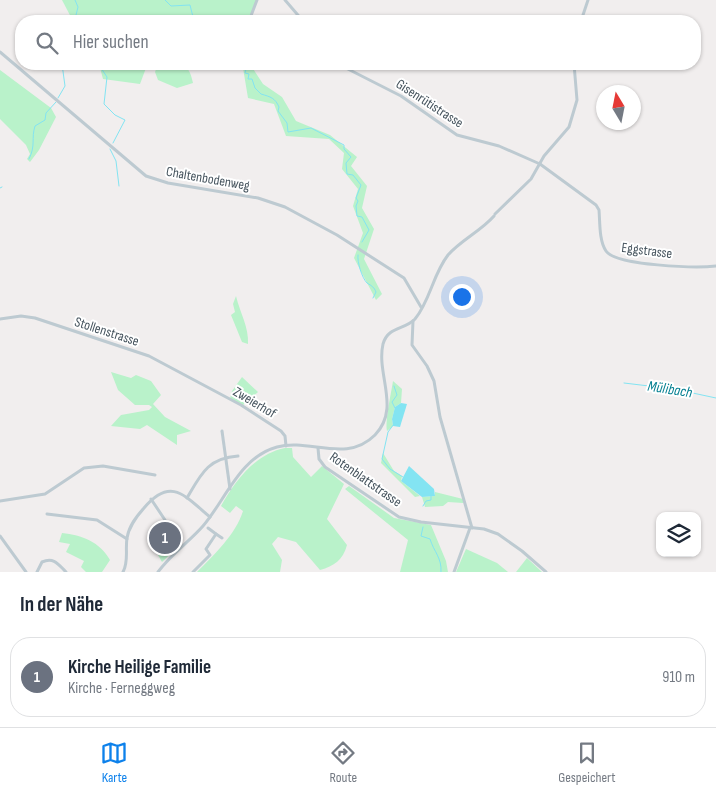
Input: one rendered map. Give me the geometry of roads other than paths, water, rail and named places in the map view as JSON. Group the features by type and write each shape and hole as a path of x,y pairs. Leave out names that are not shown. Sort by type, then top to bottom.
{"street":[{"path":"251,15 257,0"},
{"path":"286,0 298,15"},
{"path":"583,15 588,0"},
{"name":"Chaltenbodenweg","path":"0,52 15,65"},
{"name":"Chaltenbodenweg","path":"21,70 146,176 168,183 258,198 285,207 337,235 404,278 422,308"},
{"name":"Gisenrütistrasse","path":"350,70 401,96 457,135 499,146 540,164"},
{"path":"158,572 210,518 230,488 255,457 275,448 286,446 337,450 352,448 366,441 378,431 386,418 388,407 383,357 384,343 391,331 412,321 422,308 448,256 531,179 572,120 576,104 575,70"},
{"name":"Eggstrasse","path":"540,164 596,205 599,210 603,247 612,257 670,265 716,266"},
{"name":"Stollenstrasse","path":"0,319 21,316 47,322 149,356 202,385"},
{"path":"412,321 412,345 434,381 440,417 471,528 454,572"},
{"name":"Zweierhof","path":"202,385 241,405 281,430 285,436 286,446"},
{"path":"222,432 230,488"},
{"name":"Rotenblattstrasse","path":"318,448 319,459 325,467 399,517 420,522 490,531 505,538 546,572"},
{"path":"187,498 210,464 226,457 238,456"},
{"path":"0,501 45,494 84,468 103,466 155,476"},
{"path":"123,572 127,561 127,539 136,517 151,499 161,492 169,490 187,498 210,518"},
{"path":"151,499 165,520"},
{"path":"46,514 98,520 127,539"},
{"path":"208,528 222,538"},
{"path":"193,572 210,555 206,549 216,534"},
{"path":"0,536 26,572"},
{"path":"37,572 42,562 51,560 55,561 66,572"}],"water":[{"path":"401,403 407,404 400,427 393,426 392,419 395,407"},
{"path":"409,466 434,489 435,496 422,497 401,481"}],"waterway":[{"path":"75,0 78,7 76,15"},
{"path":"165,0 171,6 190,5 192,15"},
{"path":"58,98 65,86 63,70"},
{"path":"102,70 107,77 104,104 115,115 125,120 113,143"},
{"path":"246,70 245,73 249,74 248,79 252,79 255,88 261,94 270,97 276,102 279,107 278,111 287,123 288,132 311,128 344,145 344,149 351,157 346,163 347,174 353,175 361,185 356,198 358,201 356,206 357,216 362,217 369,230 362,242"},
{"path":"29,159 35,126 45,120 46,113 56,102"},
{"path":"110,149 116,161 119,186"},
{"path":"358,255 363,278 376,292 373,298"},
{"name":"Mülibach","path":"624,383 674,389 716,398"},
{"path":"394,386 397,395 392,402 395,408"},
{"path":"394,424 388,432 382,459 390,469 403,477"},
{"path":"423,506 426,501 431,500 431,496"},
{"path":"423,527 421,536 430,539 439,559 441,572"}],"place":[{"name":"Kirche Heilige Familie","path":"165,538"}]}
